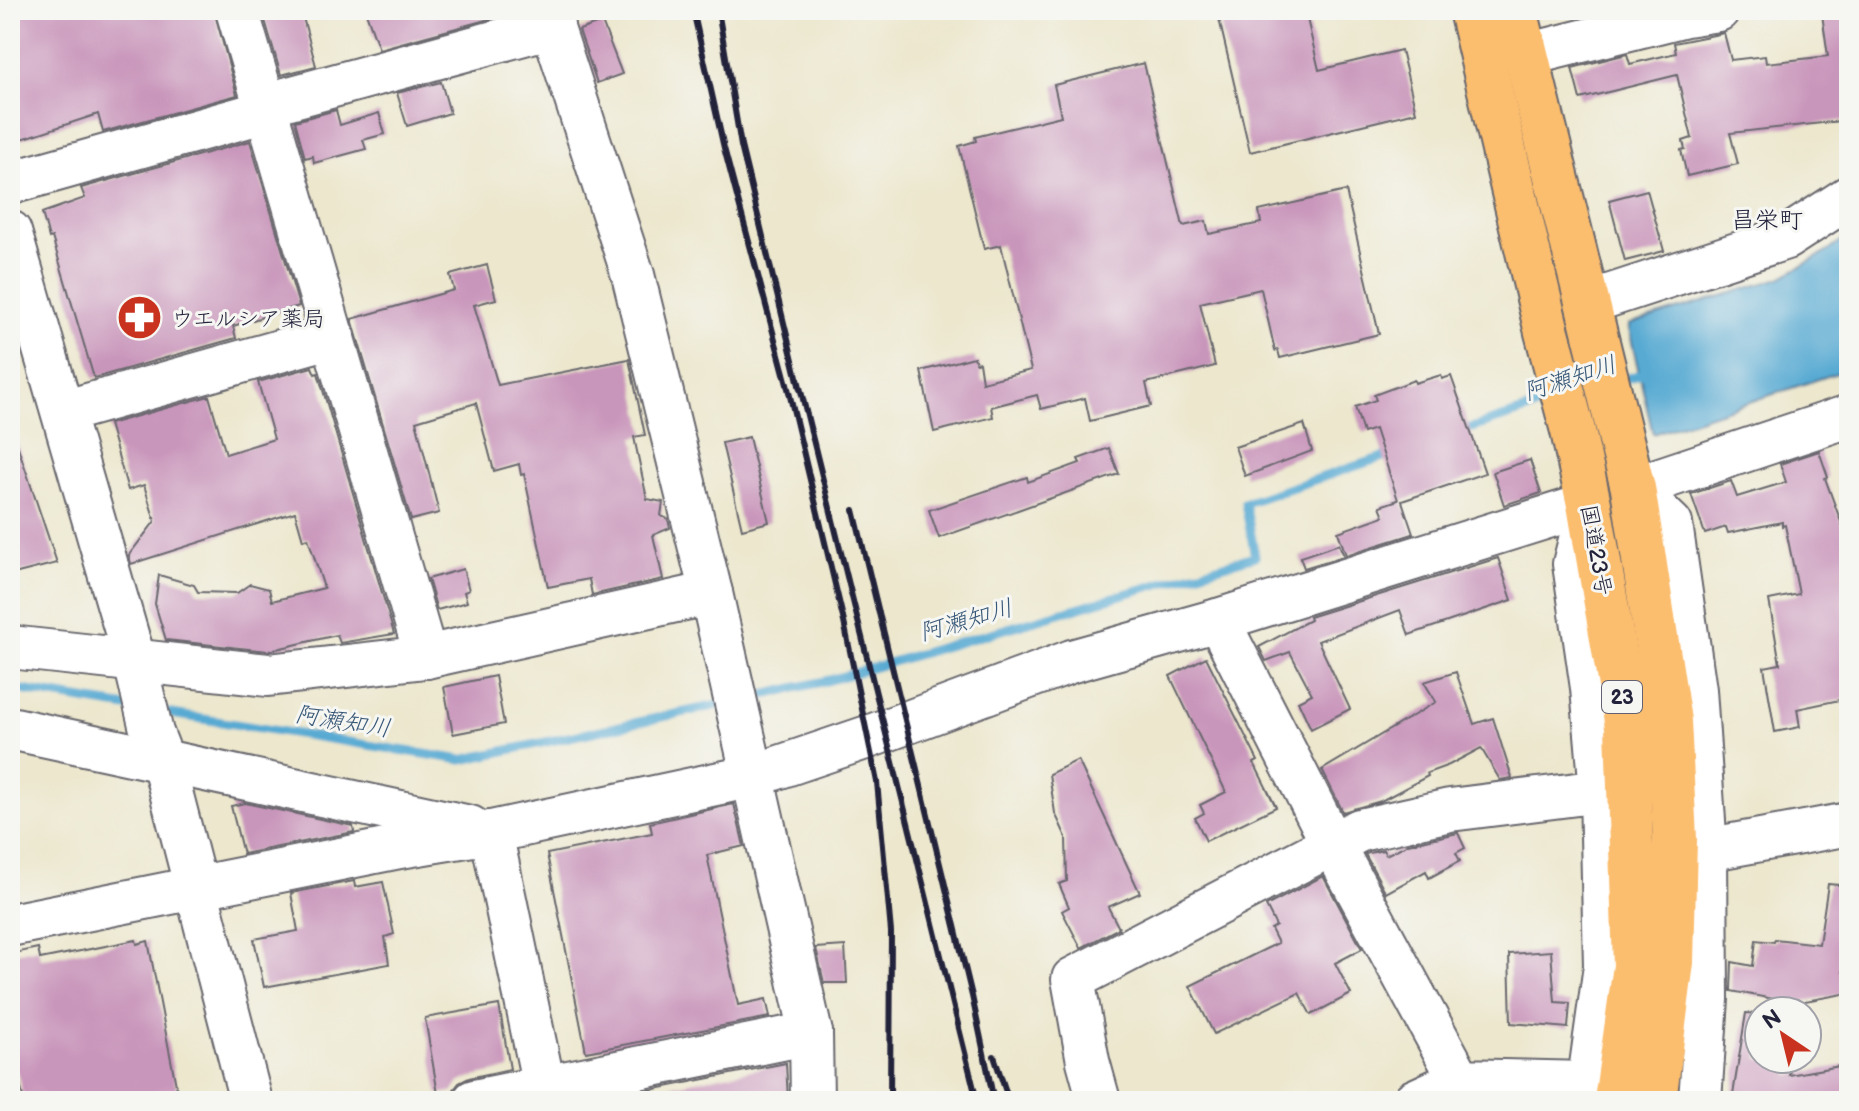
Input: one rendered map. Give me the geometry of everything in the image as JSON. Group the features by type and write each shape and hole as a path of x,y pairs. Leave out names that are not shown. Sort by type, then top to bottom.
{"highway":[{"name":"国道23号","path":"1471,10 1589,504 1627,726 1654,964 1654,1101"},
{"name":"国道23号","path":"1515,10 1631,481 1669,721 1675,839 1654,964 1597,1095"}],"street":[{"path":"237,10 426,657"},
{"path":"1526,55 1686,15 1718,10"},
{"path":"10,183 267,111 282,100 550,18 633,275 713,603 811,1033 812,1101"},
{"path":"1587,303 1786,238 1849,197"},
{"path":"10,232 139,675 251,1101"},
{"path":"63,412 333,336"},
{"path":"1700,1101 1707,999 1706,850 1695,690 1671,524 1631,481 1849,416"},
{"path":"10,925 400,847 491,832 753,776 1072,661 1218,620 1589,504"},
{"path":"1414,1101 1460,1080 1597,1095 1605,966 1601,791 1592,688 1574,564 1589,504"},
{"path":"10,647 139,675 268,675 426,657 713,603"},
{"path":"1218,620 1333,845 1460,1080"},
{"path":"10,728 158,747 491,832"},
{"path":"1099,1101 1088,1061 1073,979 1360,830 1450,810 1601,791"},
{"path":"1706,850 1849,824"},
{"path":"491,832 545,1094"},
{"path":"474,1101 545,1094 811,1033"}],"water":[{"path":"1849,236 1849,369 1653,434 1628,325 1780,278"}],"building":[{"path":"10,10 214,10 237,95 103,132 98,114 22,139 13,110 10,109"},
{"path":"262,10 301,10 316,66 281,75"},
{"path":"365,10 503,10 504,15 379,49"},
{"path":"1217,10 1305,10 1319,70 1401,50 1416,112 1250,152"},
{"path":"1849,10 1849,120 1730,133 1738,164 1687,176 1681,150 1685,149 1683,141 1692,138 1677,75 1580,99 1572,68 1627,54 1630,64 1676,53 1674,43 1724,33 1731,60 1765,56 1766,63 1828,56 1822,14"},
{"path":"602,22 622,74 597,83 579,30"},
{"path":"1144,63 1183,226 1206,221 1209,234 1261,223 1259,211 1346,191 1379,334 1280,358 1278,350 1275,351 1261,289 1200,303 1215,366 1146,383 1151,406 1090,421 1085,398 1041,409 1037,395 991,407 993,417 934,432 921,371 974,357 976,363 979,362 982,382 1031,370 1001,245 984,249 959,146 976,141 975,137 1061,116 1054,85"},
{"path":"441,82 450,113 407,126 397,93"},
{"path":"336,110 340,125 379,113 385,134 363,140 366,149 314,163 313,156 305,158 295,121"},
{"path":"250,141 299,306 233,326 236,338 94,378 42,213 85,198 81,188"},
{"path":"1647,190 1664,251 1625,261 1609,200"},
{"path":"487,265 496,299 474,305 498,385 629,359 645,435 634,437 647,499 663,502 661,516 668,519 670,528 653,535 663,579 592,595 589,579 548,587 524,474 521,475 519,464 494,471 476,403 416,421 439,513 411,520 352,319 454,290 450,275"},
{"path":"312,367 315,374 318,373 394,634 340,643 337,635 268,651 166,640 155,604 159,575 194,585 198,592 237,593 250,584 269,589 272,601 324,588 308,538 303,540 295,512 131,564 129,555 155,521 144,485 128,490 109,424 209,396 226,454 274,439 258,382"},
{"path":"1441,375 1442,379 1451,376 1485,473 1402,501 1413,534 1346,555 1338,532 1384,516 1380,506 1398,500 1375,429 1363,433 1355,407 1376,400 1374,395 1414,380 1415,383"},
{"path":"1304,424 1312,451 1245,476 1235,447"},
{"path":"749,437 769,522 742,529 722,443"},
{"path":"15,438 57,563 10,575 10,439"},
{"path":"1109,448 1119,474 939,538 929,510 1027,477 1028,482 1080,463 1078,459"},
{"path":"1819,451 1828,477 1825,478 1849,544 1849,698 1797,709 1800,727 1775,732 1764,667 1780,664 1769,600 1799,594 1785,525 1782,526 1782,522 1728,533 1726,527 1705,534 1691,494 1731,481 1737,497 1786,482 1780,464"},
{"path":"1530,460 1541,493 1504,505 1493,472"},
{"path":"1339,544 1344,556 1304,568 1300,557"},
{"path":"1498,558 1512,600 1409,635 1400,610 1318,641 1350,709 1311,729 1298,701 1312,694 1290,652 1266,661 1259,647 1310,620 1309,617"},
{"path":"463,569 469,590 464,592 467,602 437,610 428,579"},
{"path":"1206,657 1258,761 1254,763 1276,807 1206,841 1195,818 1204,813 1200,805 1226,792 1170,676"},
{"path":"1456,672 1474,724 1493,718 1512,778 1500,780 1481,748 1427,773 1428,776 1381,801 1343,812 1322,770 1436,702 1424,682"},
{"path":"495,676 504,724 453,734 444,687"},
{"path":"1078,760 1140,893 1108,907 1119,928 1081,948 1062,911 1069,907 1059,884 1067,881 1066,837 1055,813 1049,774"},
{"path":"245,803 353,826 354,832 243,854 231,806"},
{"path":"734,804 744,846 707,855 738,1005 766,999 770,1017 586,1052 547,854 652,833 650,823"},
{"path":"1458,833 1465,848 1456,853 1460,861 1429,878 1426,871 1386,893 1365,854 1383,850 1386,855 1408,844"},
{"path":"1323,876 1362,949 1335,963 1351,994 1311,1015 1299,993 1214,1034 1190,986 1278,943 1271,929 1276,926 1266,906"},
{"path":"354,881 355,887 383,882 394,934 385,937 389,964 264,987 254,939 298,931 291,893"},
{"path":"1828,884 1849,886 1849,933 1843,972 1849,971 1849,993 1823,998 1823,995 1752,995 1731,991 1732,962 1753,966 1756,940 1819,944"},
{"path":"136,940 137,944 148,941 179,1101 24,1101 17,1072 10,1074 10,1042 16,1041 10,1014 10,954 38,948 40,959"},
{"path":"845,946 847,983 824,983 816,948"},
{"path":"1551,951 1555,1002 1570,1003 1568,1028 1511,1023 1509,954"},
{"path":"499,1005 510,1069 469,1078 459,1083 452,1092 438,1094 425,1018"},
{"path":"1743,1032 1743,1075 1823,1075 1823,1069 1846,1065 1849,1101 1732,1101"},
{"path":"786,1063 788,1101 625,1101 625,1095"}],"waterway":[{"name":"阿瀬知川","path":"1619,381 1650,371"},
{"name":"阿瀬知川","path":"1459,432 1555,401"},
{"name":"阿瀬知川","path":"745,699 830,680 1255,556 1245,503 1395,453"},
{"name":"阿瀬知川","path":"10,688 133,708"},
{"name":"阿瀬知川","path":"159,712 462,760 727,703"}],"railway":[{"path":"693,10 724,148 789,392 844,622 877,782 891,932 890,1101"},
{"path":"718,10 741,146 800,389"},
{"path":"798,379 977,1101"},
{"path":"854,510 972,996 994,1101"},
{"path":"994,1056 1009,1101"}],"place":[{"name":"ウエルシア薬局","path":"140,318"}],"district":[{"name":"昌栄町","path":"1767,220"}]}
